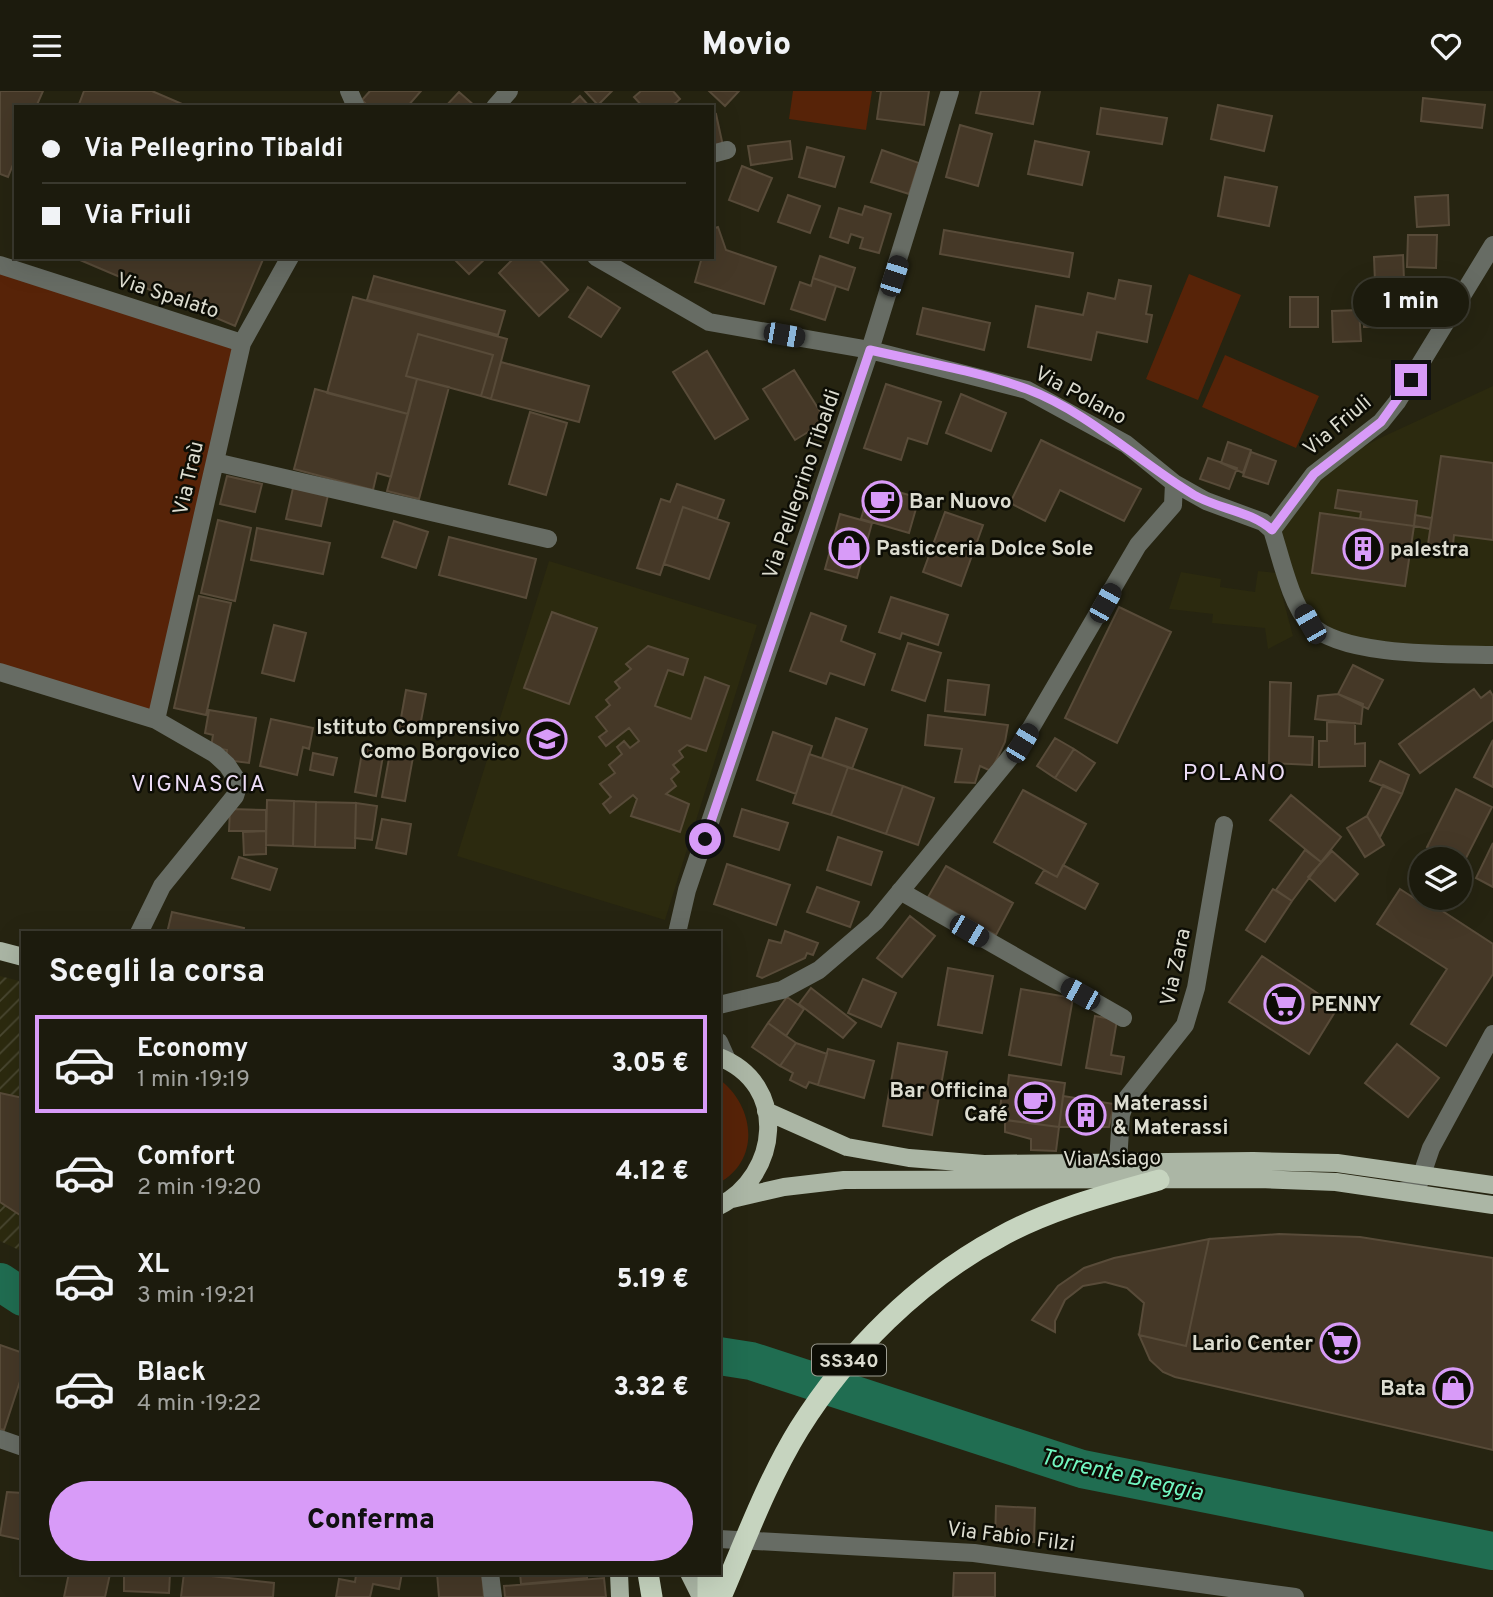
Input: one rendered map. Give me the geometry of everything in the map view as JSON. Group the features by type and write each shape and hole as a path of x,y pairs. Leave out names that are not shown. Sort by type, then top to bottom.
{"highway":[{"name":"SS340","path":"721,1597 754,1519 798,1430 844,1366 884,1323 937,1278 1000,1236 1069,1209 1159,1179"},
{"path":"648,1575 652,1597"},
{"path":"708,1575 708,1597"}],"main road":[{"path":"0,951 21,956"},
{"path":"723,1058 744,1073 758,1091 766,1111 768,1143 761,1165 749,1184 726,1202"},
{"name":"Via Asiago","path":"766,1111 831,1141 894,1157 1116,1172 1159,1179 1336,1182 1493,1205"},
{"name":"Via Asiago","path":"726,1202 784,1187 844,1180 1337,1163 1424,1173 1493,1185"},
{"path":"619,1575 620,1597"},
{"path":"690,1575 701,1597"}],"street":[{"path":"497,105 509,91"},
{"name":"Via Pellegrino Tibaldi","path":"677,931 687,890 870,350 950,91"},
{"name":"Via Friuli","path":"1272,530 1314,474 1381,422 1397,402 1493,245"},
{"name":"Via Traù","path":"156,720 242,343 289,259"},
{"name":"Via Polano","path":"599,259 709,322 870,350 1027,390 1126,445 1174,483"},
{"name":"Via Spalato","path":"0,265 242,343"},
{"path":"215,462 548,539"},
{"path":"721,1005 782,990 819,970 875,922 1022,743 1138,545 1173,506 1174,483 1206,501 1263,522 1272,530 1298,604 1310,624 1330,636 1385,652 1493,655"},
{"path":"0,672 156,720 215,754 234,772 239,783 229,805 162,886 140,931"},
{"name":"Via Zara","path":"1116,1172 1121,1115 1127,1098 1185,1025 1196,988 1224,825"},
{"name":"Via Pellegrino Tibaldi","path":"687,890 688,931"},
{"path":"900,891 1123,1018"},
{"path":"1400,1191 1411,1189 1424,1173 1431,1149 1493,1034"},
{"path":"0,1440 21,1446"},
{"name":"Via Fabio Filzi","path":"721,1539 974,1553 1295,1597"},
{"path":"490,1575 493,1597"}],"shaded area":[{"path":"793,91 872,91 866,130 789,119"},
{"path":"0,265 242,343 156,720 0,672"},
{"path":"1189,274 1241,295 1198,400 1146,379"},
{"path":"1225,355 1319,396 1296,448 1202,407"},
{"path":"1493,386 1493,463 1441,457 1432,518 1415,515 1417,500 1338,490 1336,508 1361,512 1360,519 1320,513 1312,572 1405,586 1414,526 1430,529 1428,551 1451,554 1454,535 1493,540 1493,655 1386,652 1310,624 1272,530 1314,474 1378,439"},
{"name":"Istituto Comprensivo Como Borgovico","path":"549,561 757,625 665,920 457,856","holes":["648,646 688,660 683,675 668,670 656,706 691,719 705,678 729,686 706,751 687,745 679,751 683,757 673,765 671,779 676,786 666,794 689,805 680,832 631,816 637,799 633,795 611,813 603,804 611,797 600,784 615,773 609,765 639,741 629,728 606,746 599,737 607,731 596,717 610,705 606,700 620,688 616,682 631,669 626,663"]},
{"path":"1258,571 1276,573 1293,636 1268,649 1265,628 1212,623 1213,614 1169,609 1181,572 1221,579 1220,587 1255,592"},
{"path":"0,976 21,981 21,1251 0,1241"},
{"path":"721,1081 740,1103 748,1132 742,1160 733,1173 721,1182"}],"building":[{"path":"0,91 43,91 37,105 14,105 14,162 8,177 0,174"},
{"path":"84,91 152,91 184,105 79,105"},
{"path":"370,91 421,91 409,105 367,105 362,100"},
{"path":"585,91 612,91 598,105"},
{"path":"641,91 673,91 680,99 673,105 641,105 634,97"},
{"path":"709,91 739,91 725,106"},
{"path":"881,91 929,91 924,125 877,119"},
{"path":"981,91 1040,91 1033,124 976,113"},
{"path":"459,92 474,105 447,105"},
{"path":"580,96 588,105 570,105"},
{"path":"1423,98 1485,105 1482,128 1421,121"},
{"path":"1218,105 1272,116 1264,151 1211,139"},
{"path":"1101,108 1167,118 1162,144 1097,134"},
{"path":"714,114 723,146 714,148"},
{"path":"960,125 992,134 978,186 946,177"},
{"path":"790,141 792,159 751,165 748,146"},
{"path":"1035,141 1089,152 1082,185 1028,174"},
{"path":"807,147 844,157 835,187 799,177"},
{"path":"882,150 919,163 909,194 871,182"},
{"path":"742,166 772,178 758,211 729,200"},
{"path":"1225,177 1277,187 1269,226 1218,216"},
{"path":"788,195 820,206 810,233 778,222"},
{"path":"1448,195 1449,225 1417,227 1415,197"},
{"path":"865,206 891,214 879,253 860,248 863,238 851,234 848,243 830,237 839,208 862,215"},
{"path":"718,227 726,250 776,267 764,304 695,282 701,259 714,259 714,228"},
{"path":"944,230 1073,253 1069,277 940,254"},
{"path":"1408,235 1437,235 1436,268 1407,267"},
{"path":"1403,255 1404,280 1375,282 1374,257"},
{"path":"820,256 855,268 848,290 813,278"},
{"path":"78,259 263,259 235,326"},
{"path":"454,259 485,259 469,274"},
{"path":"513,259 539,259 568,290 539,316 499,273"},
{"path":"374,276 505,311 498,335 367,300"},
{"path":"813,278 836,286 825,320 791,309 800,282 811,286"},
{"path":"1119,280 1151,286 1146,314 1152,315 1147,342 1097,332 1091,360 1028,347 1036,306 1083,315 1088,293 1115,299"},
{"path":"588,287 620,308 601,337 569,317"},
{"path":"353,297 507,339 491,399 481,396 493,355 418,334 406,376 417,379 408,414 327,393"},
{"path":"1290,297 1318,297 1318,327 1290,327"},
{"path":"1390,297 1391,326 1364,327 1364,298"},
{"path":"923,308 990,323 984,350 917,334"},
{"path":"1359,310 1361,341 1333,342 1332,311"},
{"path":"418,334 493,355 481,396 406,376"},
{"path":"707,351 748,419 715,439 673,372"},
{"path":"501,362 589,386 579,422 491,399"},
{"path":"794,370 826,421 795,440 763,389"},
{"path":"417,379 449,387 419,499 387,491"},
{"path":"886,384 941,402 927,444 908,438 901,460 864,448"},
{"path":"315,389 408,414 391,477 377,473 373,490 294,469"},
{"path":"961,394 1006,413 991,451 946,433"},
{"path":"530,412 567,423 546,495 509,484"},
{"path":"1041,440 1141,489 1124,521 1060,490 1045,521 1010,503"},
{"path":"1228,442 1251,450 1243,473 1221,463"},
{"path":"1251,452 1276,461 1268,484 1243,476"},
{"path":"1441,456 1493,463 1493,540 1454,535 1452,554 1427,551"},
{"path":"1208,458 1237,468 1229,489 1200,479"},
{"path":"227,476 262,484 255,512 220,504"},
{"path":"677,484 724,500 717,519 683,507 660,575 637,568 661,499 670,502"},
{"path":"871,484 919,498 909,533 861,519"},
{"path":"293,488 328,495 321,526 286,519"},
{"path":"1338,490 1417,501 1414,526 1360,519 1361,512 1335,508"},
{"path":"683,507 729,523 709,579 664,564"},
{"path":"945,512 983,525 961,586 923,572"},
{"name":"palestra","path":"1320,513 1414,526 1405,586 1312,573"},
{"path":"840,514 872,523 857,578 825,569"},
{"path":"1415,515 1432,518 1430,529 1414,526"},
{"path":"218,520 251,528 235,601 201,593"},
{"path":"394,521 428,532 416,568 382,557"},
{"path":"257,528 330,543 323,574 251,560"},
{"path":"449,537 536,559 526,598 439,575"},
{"path":"199,596 231,603 206,715 174,708"},
{"path":"891,597 948,615 938,645 902,633 900,639 879,632"},
{"path":"1119,607 1171,632 1117,743 1065,718"},
{"path":"552,612 597,628 569,704 524,688"},
{"path":"811,613 846,626 841,641 875,654 864,685 830,673 826,684 790,671"},
{"path":"274,625 306,633 294,681 262,673"},
{"path":"908,643 941,653 925,701 892,690"},
{"path":"648,646 688,659 683,675 668,670 655,706 691,719 705,677 729,686 706,751 687,745 679,751 683,757 673,765 679,772 671,779 676,786 666,794 689,804 680,832 631,816 637,799 633,795 610,813 603,804 611,797 600,784 615,773 609,765 622,754 617,747 624,741 630,748 639,741 629,728 606,746 599,737 607,731 596,717 610,705 606,700 620,688 615,682 631,669 626,664"},
{"path":"1353,665 1383,680 1368,709 1338,694"},
{"path":"948,680 989,685 985,715 945,711"},
{"path":"1270,682 1291,683 1289,736 1313,737 1312,765 1269,763"},
{"path":"1474,689 1481,698 1490,691 1493,696 1493,720 1420,773 1399,744"},
{"path":"406,690 426,694 419,732 399,729"},
{"path":"1338,694 1363,704 1361,724 1315,719 1318,696"},
{"path":"209,710 256,718 249,763 226,760 227,750 211,747 213,735 205,733"},
{"path":"928,715 1008,725 1005,742 991,771 980,766 975,783 955,782 962,749 925,745"},
{"path":"836,718 867,729 852,769 822,758"},
{"path":"271,719 313,728 309,749 303,747 297,775 260,766"},
{"path":"1327,722 1355,723 1355,744 1365,743 1365,766 1319,767 1319,741 1327,741"},
{"path":"773,732 812,746 796,794 757,780"},
{"path":"1055,738 1074,749 1055,778 1037,766"},
{"path":"1493,740 1493,787 1474,777"},
{"path":"363,747 384,750 376,796 355,792"},
{"path":"1074,749 1095,763 1076,791 1055,778"},
{"path":"313,753 337,758 333,775 310,770"},
{"path":"390,753 413,757 405,801 382,797"},
{"path":"809,754 848,767 831,815 793,803"},
{"path":"1380,761 1409,775 1402,794 1370,781"},
{"path":"848,767 903,786 886,834 831,815"},
{"path":"1383,785 1402,794 1380,837 1367,816"},
{"path":"903,786 934,798 918,845 886,834"},
{"path":"1456,789 1492,807 1472,847 1427,847"},
{"path":"1023,790 1086,824 1057,877 994,842"},
{"path":"1291,795 1341,837 1321,862 1270,820"},
{"path":"267,800 294,801 293,846 266,845"},
{"path":"294,801 316,802 315,847 293,846"},
{"path":"316,802 356,803 355,848 315,847"},
{"path":"356,803 377,806 372,840 355,838"},
{"path":"230,809 266,810 266,831 229,831"},
{"path":"742,809 788,823 779,850 734,836"},
{"path":"1367,816 1384,845 1365,857 1347,828"},
{"path":"382,819 411,824 406,854 376,848"},
{"path":"266,831 266,854 244,855 243,832"},
{"path":"838,837 882,852 871,885 827,870"},
{"path":"1493,843 1493,887 1476,878"},
{"path":"1305,850 1321,862 1292,901 1276,890"},
{"path":"1332,851 1358,874 1335,901 1308,877"},
{"path":"239,857 277,869 270,890 232,878"},
{"path":"727,864 790,885 776,925 714,904"},
{"path":"1063,865 1098,884 1085,909 1036,883 1044,870 1057,877"},
{"path":"946,866 1013,903 996,935 928,897"},
{"path":"817,887 859,902 850,927 807,912"},
{"path":"1273,889 1292,901 1265,942 1246,930"},
{"path":"1400,889 1409,895 1409,910 1441,910 1493,944 1493,974 1446,1046 1411,1024 1447,969 1377,924"},
{"path":"172,912 244,928 243,931 167,931"},
{"path":"910,916 935,936 902,977 877,958"},
{"path":"785,931 818,943 813,955 807,953 805,958 762,978 757,976 769,940 781,943"},
{"name":"PENNY","path":"1262,956 1338,1007 1309,1054 1229,1002"},
{"path":"948,968 993,976 982,1033 938,1025"},
{"path":"863,979 896,993 881,1027 848,1013"},
{"path":"811,988 856,1023 843,1038 799,1004"},
{"path":"1021,989 1073,998 1061,1065 1009,1055"},
{"path":"787,997 804,1009 786,1036 768,1023"},
{"path":"1095,1016 1117,1020 1111,1055 1124,1057 1121,1074 1086,1068"},
{"path":"768,1023 796,1043 780,1066 752,1047"},
{"path":"796,1043 827,1054 818,1085 809,1082 806,1088 790,1080 793,1073 780,1066"},
{"path":"898,1043 947,1052 932,1135 883,1126"},
{"path":"1397,1044 1439,1078 1408,1117 1365,1083"},
{"path":"828,1049 874,1061 864,1098 818,1085"},
{"path":"1009,1075 1065,1083 1059,1127 999,1119 1002,1092 1007,1093"},
{"path":"0,1093 21,1098 21,1216 0,1202"},
{"name":"Materassi & Materassi","path":"1063,1096 1114,1104 1109,1127 1059,1127"},
{"path":"1005,1120 1059,1127 1056,1151 1031,1150 1031,1139 1005,1132"},
{"name":"Lario Center","path":"1279,1234 1360,1237 1493,1258 1493,1450 1175,1377 1163,1372 1150,1360 1139,1335 1186,1346 1209,1239"},
{"path":"1209,1239 1186,1346 1139,1335 1144,1303 1127,1288 1105,1282 1083,1286 1065,1300 1055,1321 1055,1332 1032,1320 1058,1286 1084,1268 1114,1258"},
{"path":"0,1345 21,1352 21,1378 4,1430 0,1429"},
{"path":"7,1492 21,1493 21,1540 0,1535"},
{"path":"996,1506 1035,1508 1034,1542 995,1541"},
{"path":"954,1573 995,1573 995,1597 953,1597"},
{"path":"69,1575 110,1575 105,1597 64,1597"},
{"path":"124,1575 170,1575 169,1593 124,1591"},
{"path":"184,1575 274,1583 273,1597 181,1597"},
{"path":"356,1575 402,1575 399,1589 373,1584 370,1597 336,1597 339,1579 355,1582"},
{"path":"437,1575 482,1575 484,1597 439,1597"},
{"path":"520,1575 587,1575 587,1578 521,1584"},
{"path":"604,1578 606,1597 505,1597 504,1586"}],"waterway":[{"name":"Torrente Breggia","path":"0,1282 21,1296"},
{"name":"Torrente Breggia","path":"721,1356 751,1361 1082,1469 1493,1551"}],"place":[{"name":"Bar Nuovo","path":"882,501"},
{"name":"Pasticceria Dolce Sole","path":"849,548"},
{"name":"palestra","path":"1363,549"},
{"name":"Istituto Comprensivo Como Borgovico","path":"547,739"},
{"name":"PENNY","path":"1284,1004"},
{"name":"Bar Officina Café","path":"1035,1102"},
{"name":"Materassi & Materassi","path":"1086,1115"},
{"name":"Lario Center","path":"1340,1343"},
{"name":"Bata","path":"1453,1388"}],"district":[{"name":"POLANO","path":"1235,772"},
{"name":"VIGNASCIA","path":"199,783"}],"route":[{"path":"705,839 870,350 956,369 1027,390 1088,421 1126,445 1174,483 1206,501 1263,522 1272,530 1306,482 1381,422 1411,380"}]}
